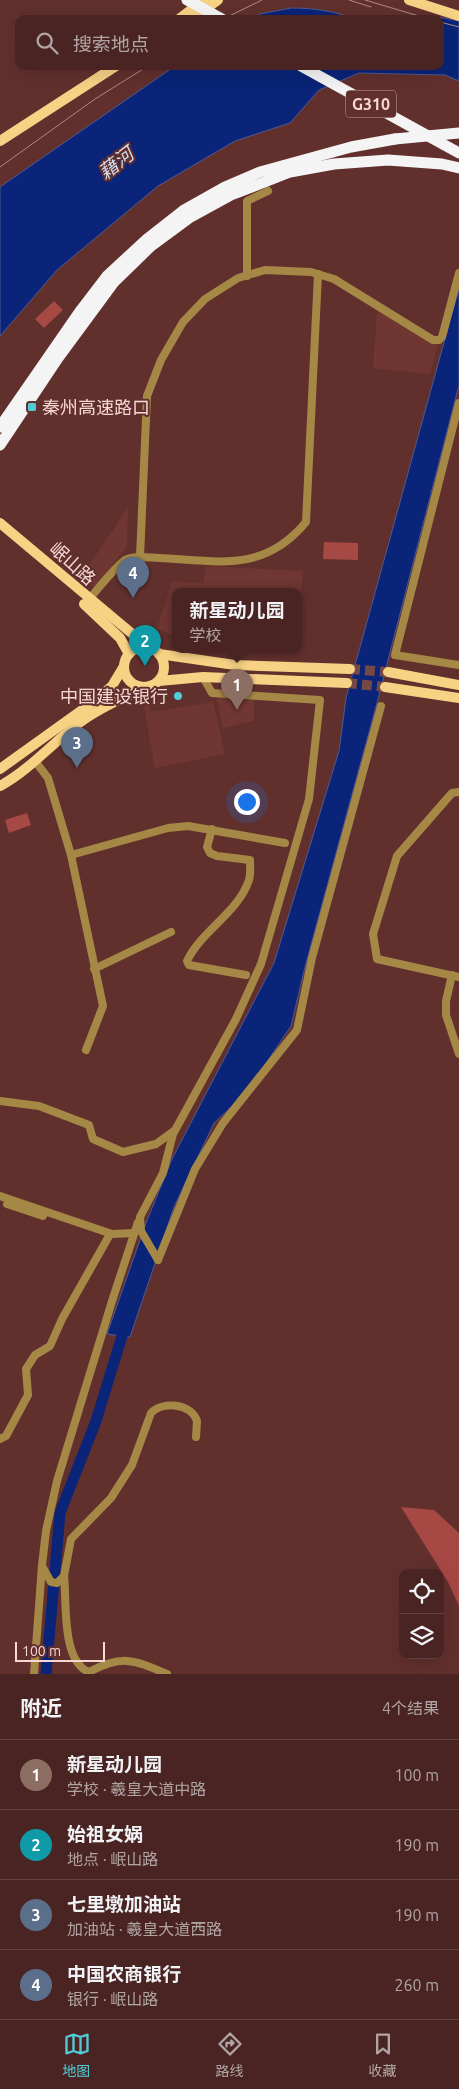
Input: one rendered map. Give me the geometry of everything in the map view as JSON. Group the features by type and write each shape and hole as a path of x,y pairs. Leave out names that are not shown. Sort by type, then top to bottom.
{"highway":[{"path":"179,0 207,15"},
{"path":"187,0 204,5 217,15"},
{"name":"G310","path":"308,70 459,153"},
{"name":"G310","path":"317,70 459,146"},
{"path":"0,427 81,310 107,276 147,239 184,210 225,187 260,172 351,147 395,139 459,133"},
{"path":"0,444 58,358 114,282 151,246 189,218 231,195 299,170 334,164 388,160 442,164 459,168"}],"main road":[{"path":"186,15 218,0"},
{"path":"409,0 459,16"},
{"path":"428,0 459,10"},
{"path":"195,15 204,5"},
{"path":"0,133 98,70"},
{"path":"0,141 110,70"},
{"name":"岷山路","path":"0,523 42,556 89,599 148,647"},
{"name":"岷山路","path":"0,532 38,562 107,623 120,638 128,654"},
{"path":"0,769 96,700 112,686 124,666 128,654 135,649 148,647 159,654 235,665 350,669"},
{"path":"159,654 163,661 164,669 159,681"},
{"path":"124,666 125,674 129,681 136,686 144,688"},
{"path":"388,672 459,685"},
{"path":"0,786 35,761 98,710 152,686 159,681 203,677 230,677 347,683"},
{"path":"385,687 459,698"}],"street":[{"path":"247,276 247,201 268,192"},
{"path":"140,557 147,396 161,360 183,322 205,299 238,278 265,270 311,272 334,279 433,340 439,340 442,337 459,273"},
{"path":"89,599 126,560 140,557 218,561 252,559 267,555 279,548 293,538 306,522 318,274"},
{"path":"459,403 395,655 459,665"},
{"path":"34,1674 42,1565 46,1532 57,1481 140,1218 162,1173 175,1131 236,1019 261,964 309,799 320,700 212,693 203,677"},
{"path":"0,1196 112,1234 136,1234 158,1260 200,1162 223,1123 297,1030 312,958 380,706"},
{"path":"35,761 42,767 48,778 72,855 102,1006 86,1050"},
{"path":"459,792 452,792 397,856 373,934 377,959 456,976 446,1015 459,1054"},
{"path":"72,855 168,828 188,826 285,842"},
{"path":"212,829 207,847 210,853 217,856 250,860 250,878 241,896 194,950 187,961 189,965 246,975"},
{"path":"94,968 171,932"},
{"path":"0,1101 39,1106 89,1125 93,1139 123,1152 156,1144 175,1131"},
{"path":"0,1202 109,1236 136,1234"},
{"path":"0,1439 6,1436 28,1395 26,1369 36,1355 50,1346 62,1319 109,1236"},
{"path":"168,1674 142,1663 125,1659 108,1663 89,1672 82,1670 75,1658 66,1631 64,1576 71,1539 100,1510 132,1465 151,1413 160,1406 166,1405 190,1411 197,1421 196,1437"},
{"path":"42,1565 54,1583 64,1576"}],"shaded area":[{"path":"54,301 63,310 44,328 35,319"},
{"path":"377,312 395,318 438,344 430,374 373,368"},
{"path":"128,506 127,546 95,588 81,576"},
{"path":"324,542 358,543 358,560 323,559"},
{"path":"206,566 303,571 302,588 172,588 172,635 157,629 172,581 203,583"},
{"path":"148,695 151,712 213,702 225,754 155,768 142,696"},
{"path":"217,697 254,699 254,721 223,728"},
{"path":"27,813 31,825 9,833 5,820"},
{"path":"401,1507 434,1510 459,1533 459,1606 444,1576 444,1569 440,1569"}],"water":[{"path":"291,8 324,10 342,15 258,15"},
{"name":"藉河","path":"444,18 459,21 459,81 445,75 359,73 319,90 290,123 235,141 158,186 57,270 0,336 0,187 169,70 444,70"},
{"path":"459,288 459,385 291,1026 246,1093 214,1123 174,1207 130,1337 107,1334 146,1223 172,1159 274,963 339,751 346,698"}],"waterway":[{"path":"46,1674 60,1513 96,1421 126,1323"}],"tunnel":[{"path":"350,669 388,672"},
{"path":"347,683 385,687"}],"tram line":[{"path":"231,15 262,0"},
{"path":"349,0 371,7"},
{"path":"365,0 416,15"},
{"path":"444,23 459,27"},
{"path":"0,167 95,99 142,70"}],"place":[{"name":"秦州高速路口","path":"32,407"},
{"name":"中国农商银行","path":"133,598"},
{"name":"始祖女娲","path":"145,666"},
{"name":"中国建设银行","path":"178,696"},
{"name":"新星动儿园","path":"237,710"},
{"name":"七里墩加油站","path":"77,768"}]}
